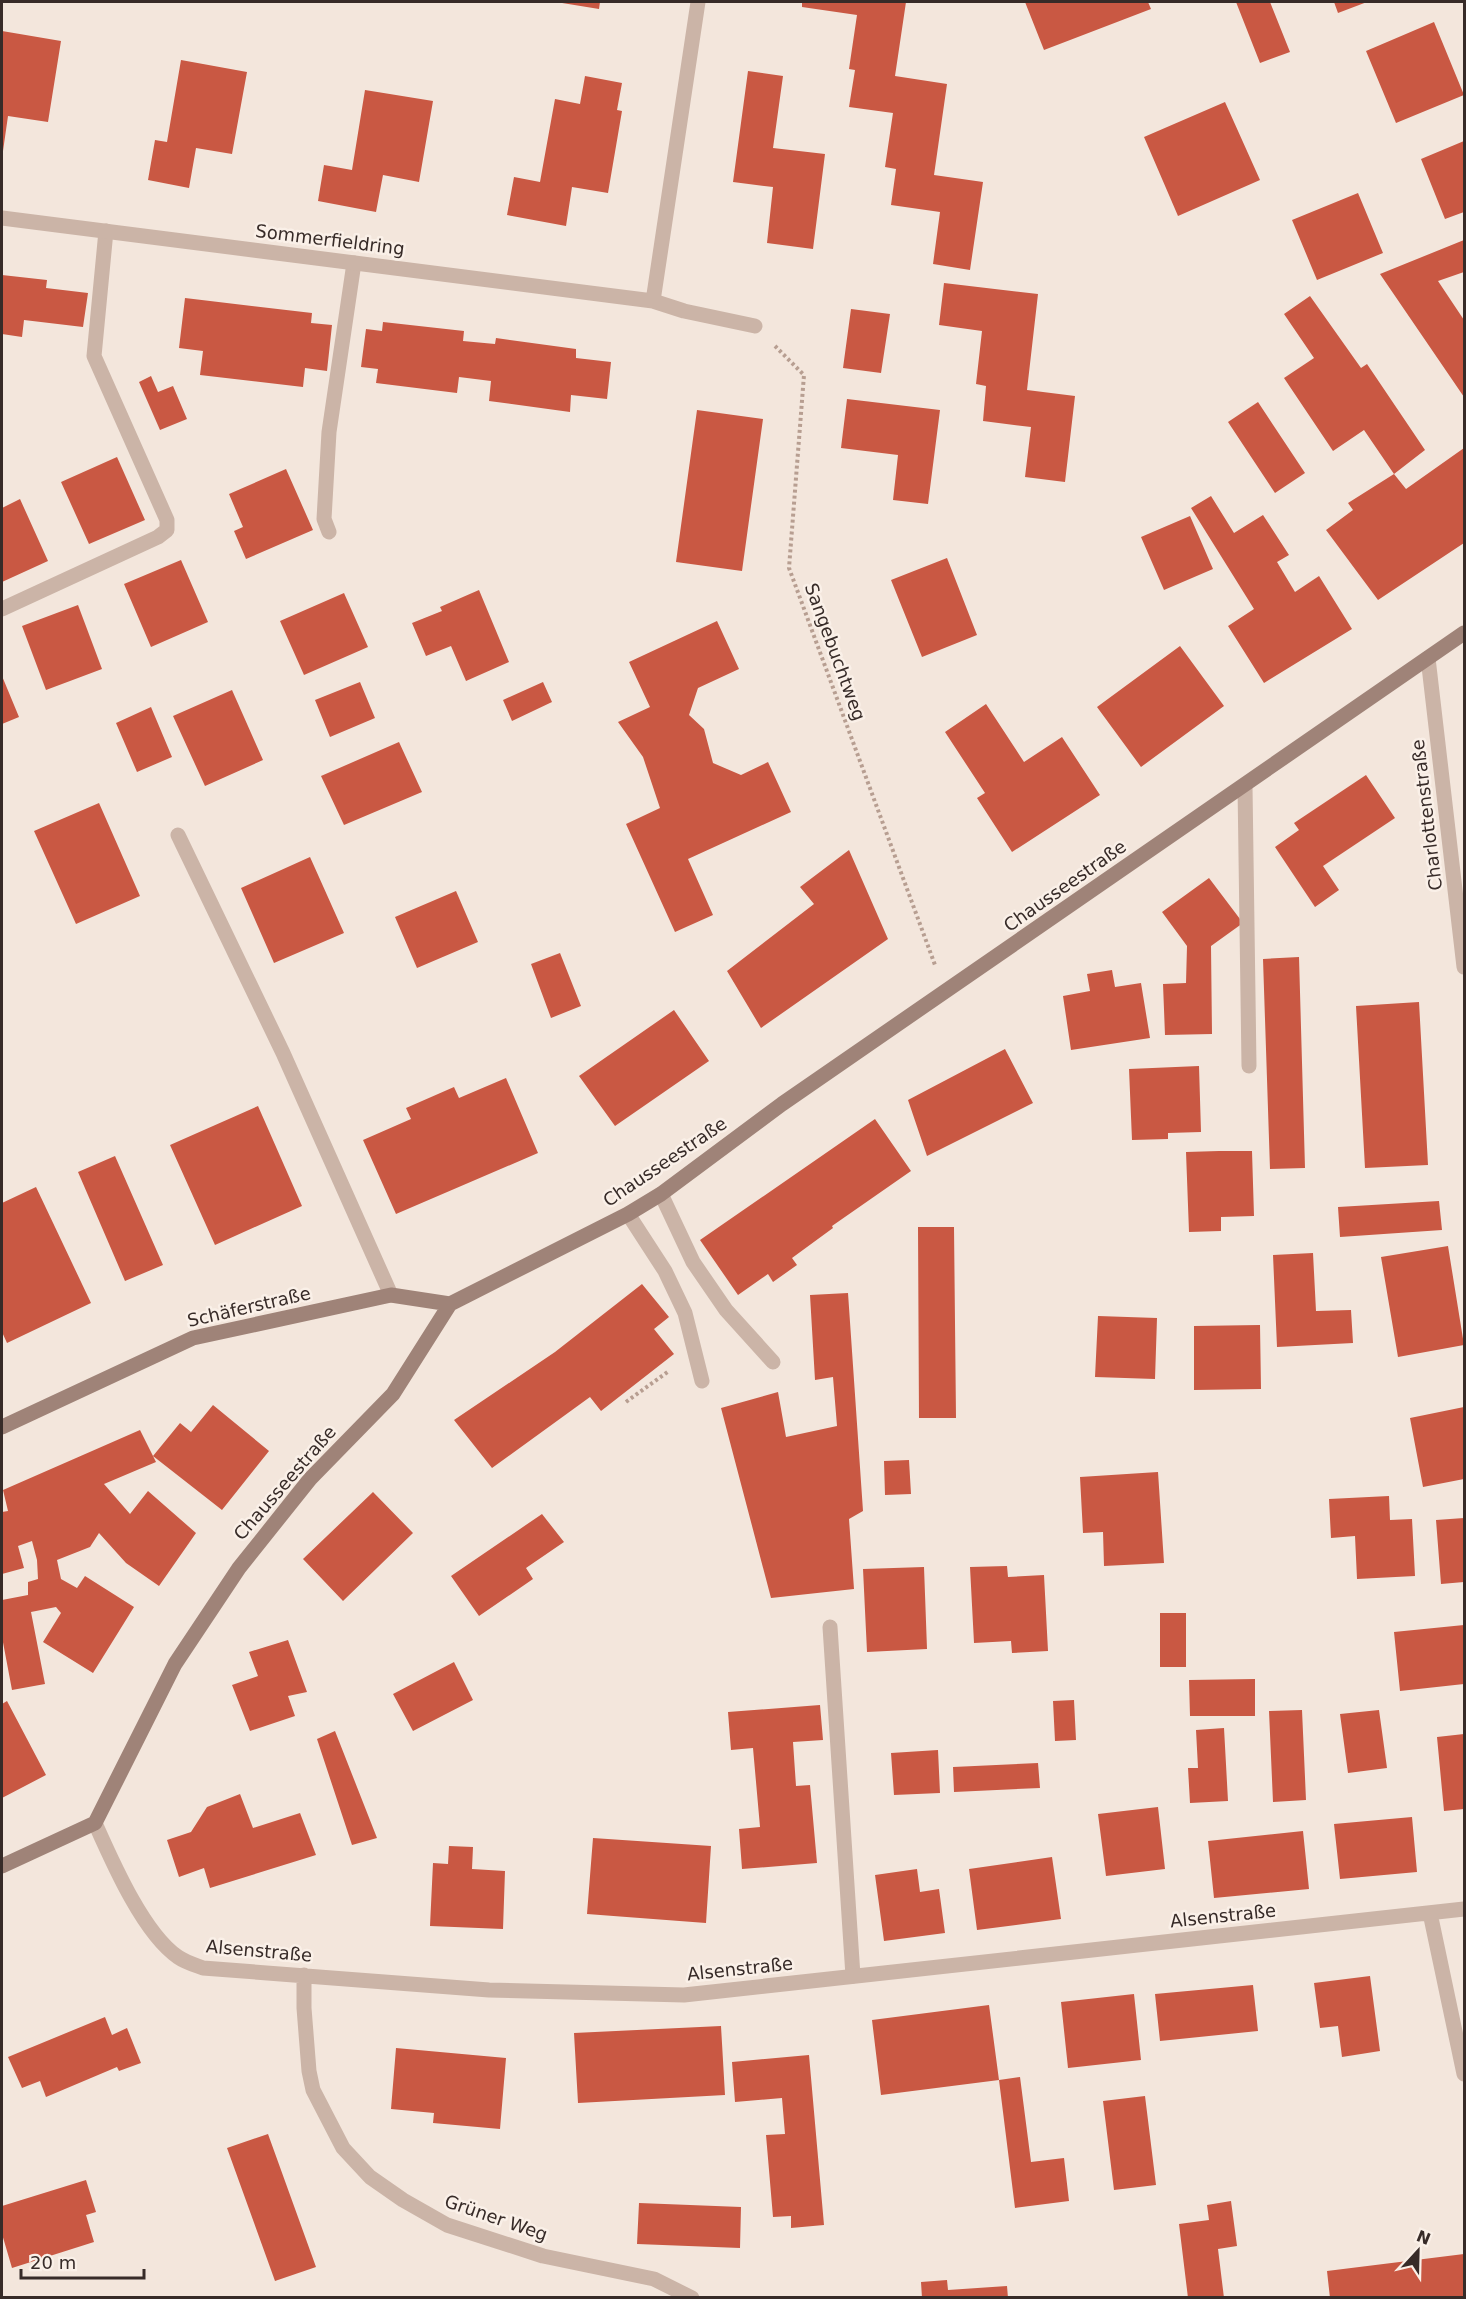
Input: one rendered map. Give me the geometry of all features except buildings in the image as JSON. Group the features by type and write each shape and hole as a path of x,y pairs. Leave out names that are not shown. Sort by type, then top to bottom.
{"street":[{"path":"653,301 698,2"},
{"name":"Sommerfieldring","path":"2,218 653,301 684,311 755,326"},
{"path":"2,609 158,537 167,530 167,520 94,356 106,231"},
{"path":"329,532 324,519 329,432 354,263"},
{"name":"Chausseestraße","path":"95,1823 175,1664 239,1568 310,1479 393,1394 450,1304 628,1214 661,1194 782,1104 1464,633"},
{"name":"Charlottenstraße","path":"1428,658 1464,967"},
{"path":"1245,786 1249,1066"},
{"path":"178,835 283,1053 392,1294"},
{"path":"661,1194 693,1262 726,1310 773,1362"},
{"path":"628,1214 670,1281 685,1312 702,1381"},
{"name":"Schäferstraße","path":"2,1427 193,1338 392,1294 450,1304"},
{"path":"830,1627 853,1976"},
{"path":"2,1866 95,1823"},
{"name":"Alsenstraße","path":"95,1823 124,1885 158,1939 179,1958 203,1968 489,1990 684,1995 1464,1910"},
{"path":"1430,1913 1464,2074"},
{"name":"Grüner Weg","path":"304,1975 304,2008 309,2071 313,2090 343,2148 370,2177 403,2200 447,2225 543,2256 654,2279 692,2298"}],"path":[{"name":"Sangebuchtweg","path":"755,326 804,375 789,568 945,993"},
{"path":"626,1402 694,1354"}]}
